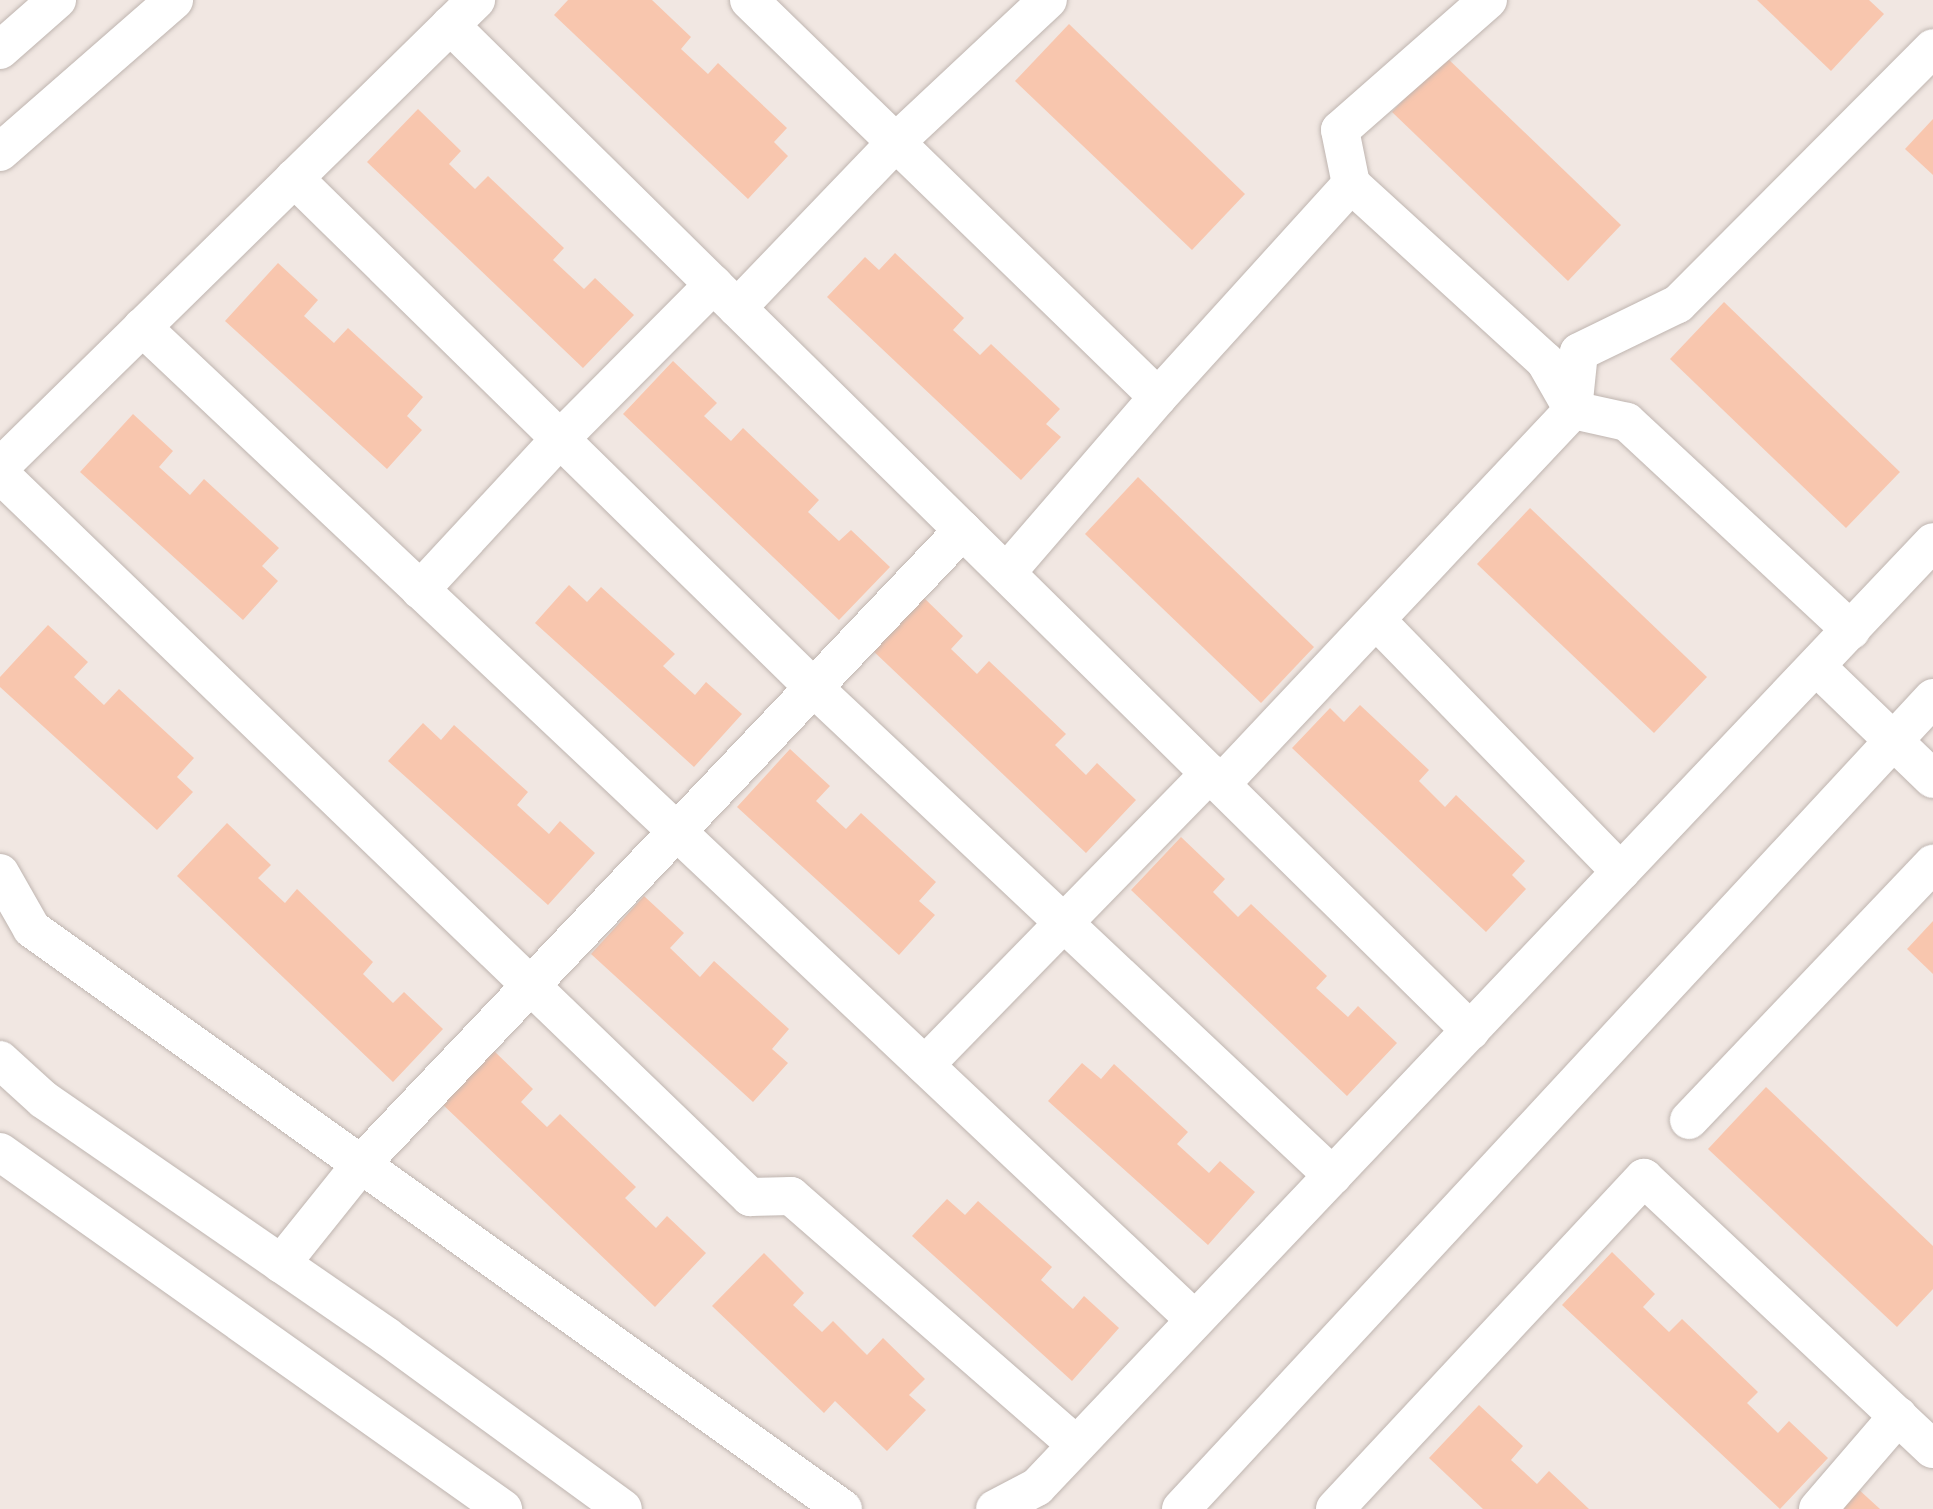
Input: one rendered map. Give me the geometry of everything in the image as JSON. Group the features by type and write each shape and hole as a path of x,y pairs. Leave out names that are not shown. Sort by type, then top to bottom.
{"street":[{"path":"0,50 57,0"},
{"path":"0,152 174,0"},
{"path":"749,0 1158,397"},
{"path":"421,590 560,439 726,296 1048,0"},
{"path":"1488,0 1340,130 1352,184 1545,360 1573,410 1627,422 1851,630"},
{"path":"0,467 463,13 726,296 1471,1031"},
{"path":"925,1065 1376,620 1573,410 1579,352 1678,304 1933,48"},
{"path":"294,178 814,688 1333,1176"},
{"path":"1007,572 1158,397 1352,184"},
{"path":"142,327 1195,1320"},
{"path":"0,474 750,1197 791,1196 1076,1446"},
{"path":"281,1264 361,1164 963,530"},
{"path":"995,1509 1037,1486 1076,1446 1933,542"},
{"path":"1376,620 1621,873"},
{"path":"1817,667 1933,779"},
{"path":"1181,1509 1933,698"},
{"path":"1689,1120 1933,864"},
{"path":"0,873 32,929 843,1509"},
{"path":"0,1060 44,1100 281,1264 623,1509"},
{"path":"0,1152 503,1509"},
{"path":"1344,1506 1644,1178 1933,1449"},
{"path":"1818,1509 1898,1416"}],"building":[{"path":"568,0 652,0 691,37 681,49 708,74 718,63 787,128 774,142 788,156 748,199 554,15"},
{"path":"1757,0 1869,0 1884,14 1831,71"},
{"path":"1069,24 1245,194 1192,250 1015,81"},
{"path":"1445,56 1621,225 1568,281 1392,112"},
{"path":"418,109 461,151 449,164 475,189 488,176 564,248 553,260 584,289 595,278 634,315 583,368 367,162"},
{"path":"1933,119 1933,175 1905,149"},
{"path":"895,253 964,318 953,330 980,355 991,344 1060,409 1046,424 1061,437 1021,480 827,297 865,257 879,270"},
{"path":"278,263 318,300 304,316 334,343 348,328 423,397 407,416 422,430 387,469 225,321"},
{"path":"1724,302 1900,472 1846,528 1670,359"},
{"path":"673,361 717,403 704,416 731,441 743,428 819,500 808,512 839,541 851,530 890,567 839,620 623,414"},
{"path":"133,414 173,451 159,467 190,495 204,479 279,548 262,566 278,581 243,620 80,472"},
{"path":"1138,477 1314,647 1261,703 1085,534"},
{"path":"1530,508 1707,677 1654,733 1477,564"},
{"path":"569,585 587,602 601,587 675,654 663,666 695,695 706,682 742,714 694,767 535,623"},
{"path":"920,594 963,636 951,649 977,674 989,661 1066,734 1055,745 1086,775 1097,763 1136,800 1086,853 869,647"},
{"path":"48,625 88,662 74,677 104,705 119,689 194,758 177,777 193,792 157,830 0,687 0,677"},
{"path":"1360,705 1429,770 1419,781 1445,807 1456,795 1525,861 1512,875 1526,889 1486,932 1292,748 1330,708 1344,722"},
{"path":"423,723 441,740 454,725 528,792 517,805 549,834 560,821 595,853 548,905 388,761"},
{"path":"790,749 830,786 816,801 846,829 861,813 936,882 919,901 935,915 899,955 737,807"},
{"path":"227,823 271,865 258,878 285,903 297,889 373,962 363,974 393,1003 404,992 443,1029 393,1082 177,876"},
{"path":"1181,837 1225,879 1213,892 1238,917 1251,904 1327,976 1316,988 1348,1017 1358,1006 1397,1043 1347,1096 1131,890"},
{"path":"644,896 684,933 670,948 700,977 714,961 789,1029 772,1049 788,1063 753,1102 591,954"},
{"path":"1933,921 1933,974 1907,949"},
{"path":"490,1047 533,1089 521,1102 547,1127 560,1114 636,1187 625,1198 656,1228 667,1216 706,1253 655,1307 439,1101"},
{"path":"1082,1063 1101,1079 1114,1064 1188,1132 1177,1144 1209,1173 1220,1161 1255,1192 1208,1245 1048,1101"},
{"path":"1766,1087 1933,1246 1933,1289 1897,1327 1708,1149"},
{"path":"947,1199 965,1215 978,1201 1052,1267 1041,1280 1073,1309 1084,1296 1119,1328 1072,1381 912,1236"},
{"path":"1612,1252 1655,1294 1643,1307 1669,1332 1682,1319 1758,1392 1747,1403 1778,1433 1789,1421 1828,1458 1780,1509 1562,1305"},
{"path":"764,1253 804,1293 793,1305 822,1332 833,1321 867,1355 883,1338 925,1379 909,1395 926,1410 887,1451 835,1401 824,1413 712,1306"},
{"path":"1479,1405 1523,1446 1511,1460 1537,1484 1549,1471 1589,1509 1483,1509 1429,1458"},
{"path":"1857,1488 1880,1509 1837,1509"}]}
